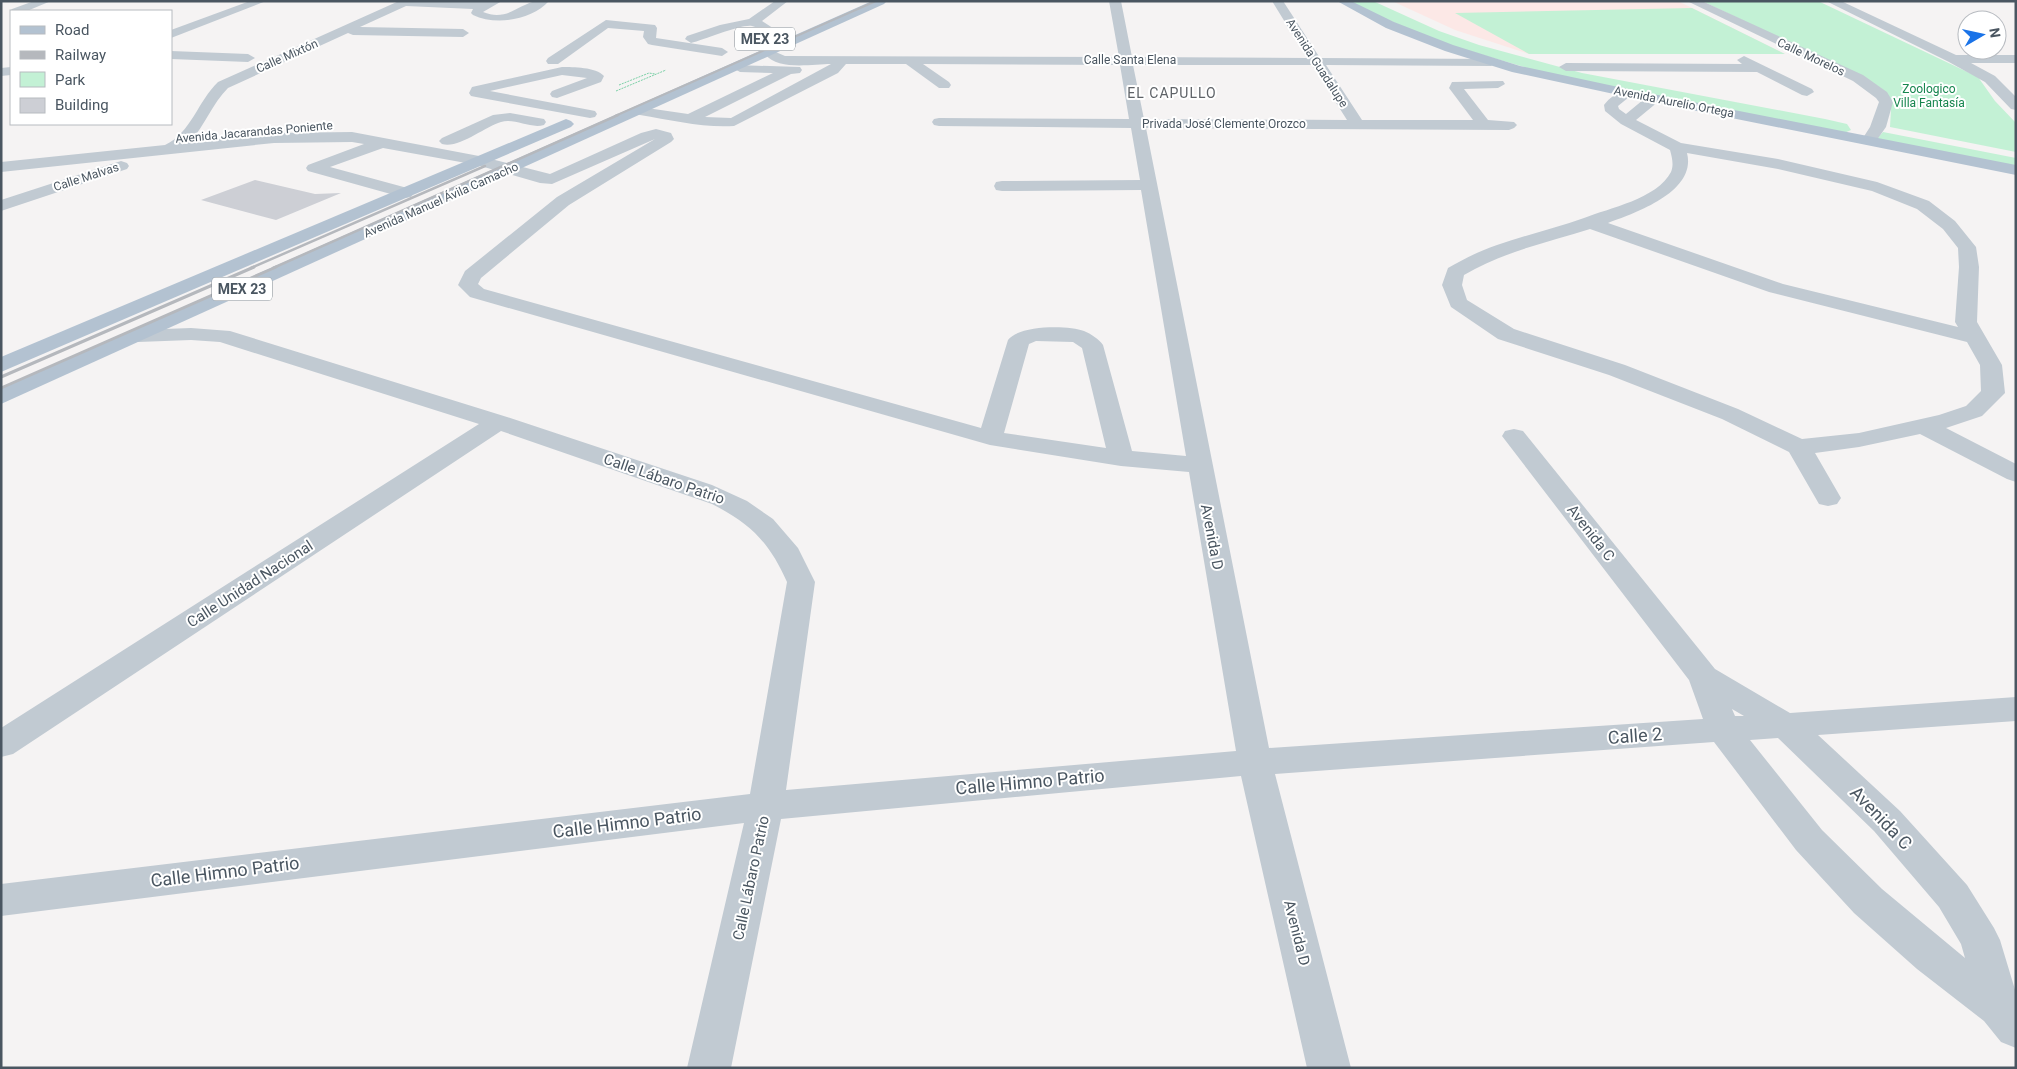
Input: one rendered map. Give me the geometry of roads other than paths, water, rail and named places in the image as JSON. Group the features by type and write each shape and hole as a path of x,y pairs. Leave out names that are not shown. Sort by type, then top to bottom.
{"main road":[{"name":"MEX 23","path":"770,34 855,1"},
{"name":"Avenida Aurelio Ortega","path":"1342,1 1413,34 1491,62 1632,94 2016,170"},
{"path":"671,97 885,2"},
{"name":"Avenida Manuel Ávila Camacho","path":"1,397 885,2"},
{"name":"Avenida Aurelio Ortega","path":"1467,39 1528,58 1566,67 1774,108"},
{"name":"MEX 23","path":"737,49 708,61 722,52 737,49"},
{"name":"Avenida Manuel Ávila Camacho","path":"1,365 608,106"},
{"path":"1859,124 1883,128"}],"street":[{"path":"20,10 46,1"},
{"path":"172,34 261,1"},
{"path":"492,3 479,9 477,13 486,17 513,16 527,11 544,1"},
{"path":"691,40 724,28 755,22 757,18 783,1"},
{"name":"Avenida D","path":"1115,1 1255,762 1330,1068"},
{"name":"Avenida Guadalupe","path":"1277,1 1357,124"},
{"name":"Calle Morelos","path":"1692,1 1872,87 1882,95 1886,102 1883,128 1870,141"},
{"path":"1831,1 1954,59 1990,79 2016,106"},
{"path":"408,2 492,3"},
{"name":"Calle Mixtón","path":"188,138 214,92 223,85 408,2"},
{"path":"553,61 621,15"},
{"path":"755,22 770,34"},
{"path":"606,24 645,26 651,28 649,37 652,41 722,52"},
{"path":"344,31 463,33"},
{"name":"Calle Santa Elena","path":"771,54 782,60 838,65 908,60 1491,62"},
{"path":"172,55 248,58"},
{"path":"1740,58 1807,92"},
{"path":"1954,59 2016,59"},
{"path":"908,60 944,85"},
{"path":"640,111 717,123 734,122 838,65"},
{"path":"740,68 789,70 838,65 887,70"},
{"path":"1566,67 1759,68"},
{"path":"689,119 789,70"},
{"path":"557,94 597,76 573,71 562,71 492,86 477,90 476,93 590,114"},
{"path":"1484,125 1456,88 1457,85 1498,84"},
{"path":"1632,94 1612,111 1626,121 1677,147 1778,164 1877,187 1923,205 1948,224 1967,247 1969,267 1966,322 1991,365 1993,393 1974,411 1945,421 1859,440 1799,447 1730,414 1616,370 1506,334 1458,303 1452,285 1455,272 1485,256 1644,202 1665,189 1677,175 1682,160 1677,147"},
{"path":"1626,121 1654,98"},
{"path":"447,142 504,117 562,126"},
{"name":"Privada José Clemente Orozco","path":"939,122 1509,125"},
{"name":"Avenida Jacarandas Poniente","path":"1,157 332,124 374,127 535,158"},
{"name":"Avenida Jacarandas Poniente","path":"1,167 297,137 352,137 479,161 540,178 557,178 646,136 656,134 666,136 666,139 563,201 472,275 468,285 477,294 990,438"},
{"path":"171,149 188,138"},
{"path":"383,143 314,168 405,193"},
{"name":"Calle Malvas","path":"1,206 171,149"},
{"path":"1002,186 1148,185"},
{"path":"1588,222 1776,288 1974,337"},
{"path":"206,306 209,324 222,336"},
{"name":"Calle Lábaro Patrio","path":"138,336 191,334 222,336 498,422 722,498 759,519 777,537 791,558 801,582 766,806 709,1068"},
{"path":"1121,458 1092,345 1078,336 1033,334 1019,340 990,438 1121,458 1199,465"},
{"name":"Calle Unidad Nacional","path":"1,745 498,422"},
{"path":"1924,426 2016,474"},
{"name":"Avenida C","path":"1514,436 1704,677 1724,730 1809,840 1868,901 1931,956 2007,1018"},
{"path":"1799,447 1828,498"},
{"name":"Avenida C","path":"1704,677 1787,726 1888,821 1953,896 1980,940 2007,1018"},
{"name":"Calle 2","path":"1255,762 2016,709"},
{"name":"Calle Himno Patrio","path":"1,900 766,806 1255,762"}],"railway":[{"path":"615,116 876,1"},
{"path":"273,268 618,115"},
{"path":"251,268 485,166"},
{"path":"1,377 254,267"},
{"path":"1,388 276,267"}],"district":[{"name":"EL CAPULLO","path":"1172,93"}],"park label":[{"name":"Zoologico Villa Fantasía","path":"1929,96"}]}
